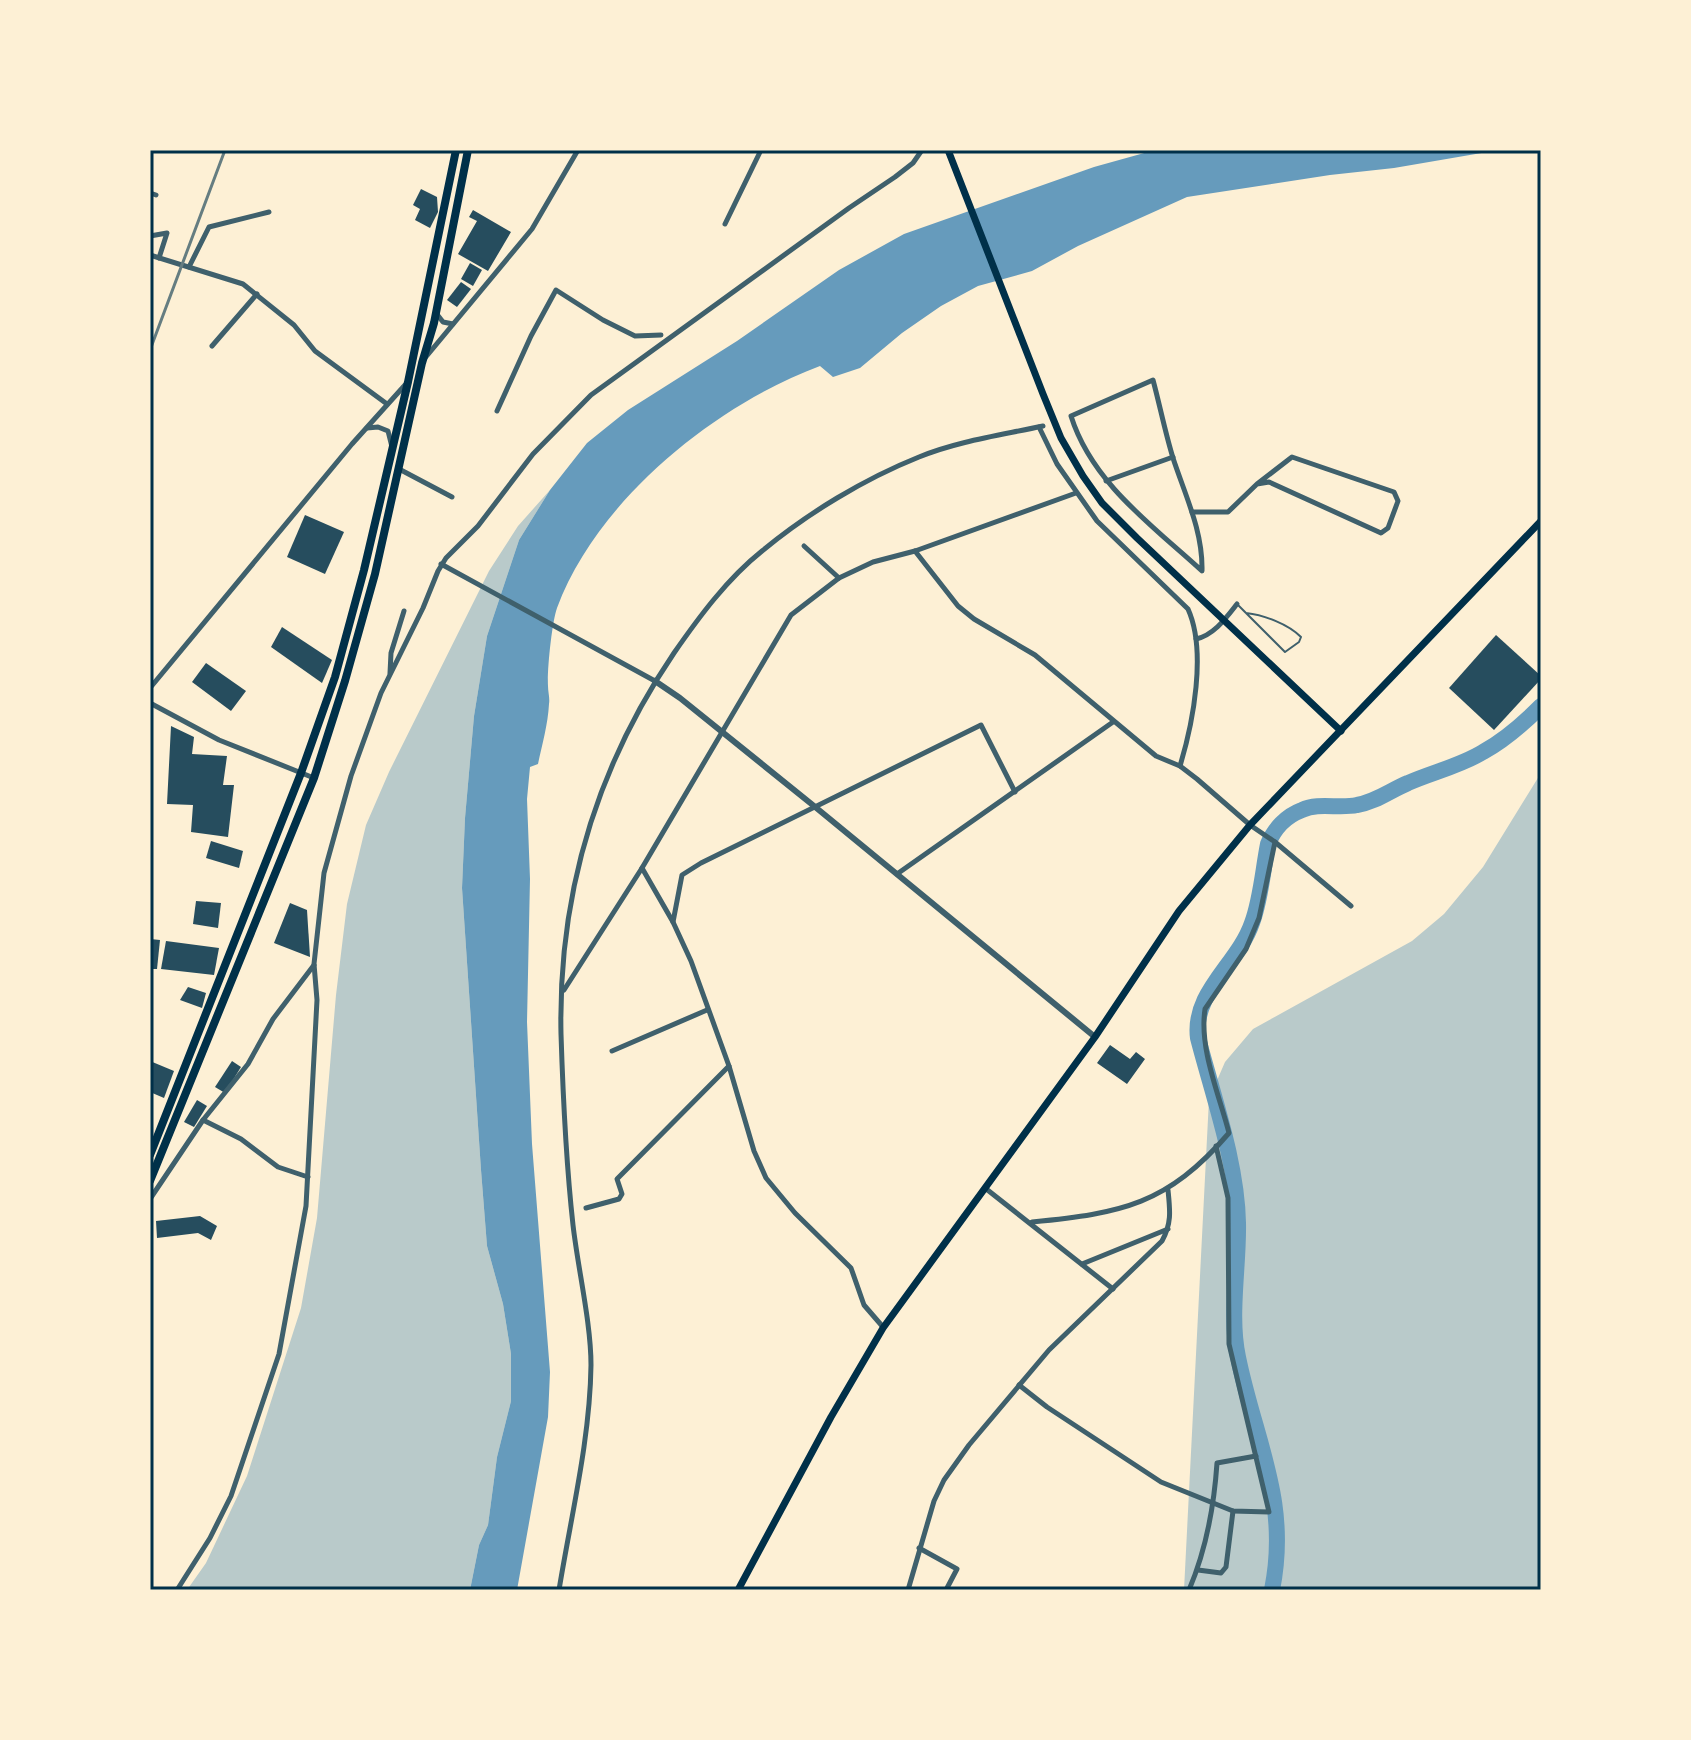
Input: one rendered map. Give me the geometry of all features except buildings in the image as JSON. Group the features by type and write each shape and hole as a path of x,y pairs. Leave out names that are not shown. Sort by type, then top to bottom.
{"highway":[{"path":"150,1155 301,773 335,677 393,448 456,150"},
{"path":"153,1181 314,778 345,681 436,313 468,150"}],"main road":[{"path":"948,150 1043,394 1068,451 1102,503 1341,731"},
{"path":"738,1590 823,1430 883,1328 1095,1037 1179,911 1250,825 1541,521"}],"street":[{"path":"150,688 366,428 408,382 532,229 578,150"},
{"path":"725,224 761,150"},
{"path":"177,1590 210,1538 231,1496 279,1354 300,1247 308,1177 317,1000 314,964 324,873 351,776 390,674 441,564 478,526 533,454 591,395 895,177 913,163 922,150"},
{"path":"189,267 209,227 269,212"},
{"path":"150,236 167,233 159,258"},
{"path":"150,255 243,284 294,325 315,351 387,404"},
{"path":"497,411 556,290 635,336 661,335"},
{"path":"212,346 257,294"},
{"path":"436,313 443,322 453,324"},
{"path":"1153,380 1173,457 1192,512 1202,551 1202,571 1105,481 1075,430 1071,416 1153,380"},
{"path":"559,1590 587,1420 591,1362 573,1221 561,1034 564,948 576,870 595,805 626,735 655,681 703,612 760,552 830,503 877,475 923,455 962,443 1041,426 1057,464 1097,521 1188,609 1195,624 1195,708 1180,766"},
{"path":"366,428 378,427 388,431 393,448"},
{"path":"1105,481 1173,457"},
{"path":"1192,512 1228,512 1257,484 1292,457 1394,492 1398,501 1388,528 1381,533 1281,486 1269,482 1257,484"},
{"path":"399,469 452,497"},
{"path":"562,993 642,868 791,615 839,578 873,562 915,551 1076,493"},
{"path":"804,546 839,578"},
{"path":"915,551 958,606 1035,655 1113,722 1156,756 1180,766 1351,906"},
{"path":"441,564 655,681 814,806 1095,1037"},
{"path":"1196,639 1206,637 1237,604"},
{"path":"390,674 391,653 404,611"},
{"path":"150,703 219,740 314,778"},
{"path":"897,874 1113,722"},
{"path":"673,922 682,875 814,806 981,725 1015,792"},
{"path":"1032,1222 1089,1217 1131,1206 1168,1190 1229,1133 1203,1021 1213,994 1246,949 1259,918 1273,841"},
{"path":"642,868 691,961 729,1066 754,1151 766,1178 795,1213 851,1268 864,1305 883,1328"},
{"path":"150,1199 153,1181 248,1064 273,1019 314,964"},
{"path":"612,1051 707,1010"},
{"path":"586,1208 619,1199 622,1194 617,1179 729,1066"},
{"path":"203,1120 241,1139 278,1167 308,1177"},
{"path":"1019,1385 1161,1482 1233,1511 1269,1512 1229,1344 1228,1198 1218,1145"},
{"path":"985,1188 1032,1222 1113,1289"},
{"path":"909,1590 919,1548 944,1480 1049,1350 1150,1254 1169,1229 1171,1212 1168,1190"},
{"path":"1082,1264 1169,1229"},
{"path":"1197,1590 1189,1589 1198,1570 1214,1503 1217,1463 1256,1456"},
{"path":"1198,1570 1221,1573 1226,1567 1233,1511"},
{"path":"919,1548 957,1569 946,1590"}],"lane":[{"path":"1237,604 1246,613 1285,652 1299,642 1301,637 1295,631 1259,614 1246,613"}],"shaded area":[{"path":"550,490 519,540 487,636 474,716 465,818 462,888 487,1246 503,1304 511,1354 511,1401 497,1457 488,1525 479,1545 470,1590 187,1590 206,1563 247,1476 301,1308 317,1218 347,904 366,825 489,571 518,526"},
{"path":"1541,773 1541,1590 1184,1590 1209,1099 1225,1062 1253,1029 1412,941 1444,914 1483,867"}],"water":[{"path":"1155,150 1499,150 1187,197 1078,246 1032,271 978,286 941,306 902,333 860,368 833,377 820,366 780,383 701,431 630,494 600,530 575,568 555,615 549,658 547,719 538,764 530,767 527,799 530,879 527,1022 532,1144 550,1372 548,1417 517,1590 470,1590 479,1545 488,1525 497,1457 511,1401 511,1354 503,1304 487,1246 462,888 465,818 474,716 487,636 519,540 550,490 587,443 628,410 737,341 839,270 904,234 1094,167"}],"waterway":[{"path":"1272,1590 1277,1528 1274,1499 1235,1341 1237,1200 1223,1130 1198,1038 1202,1006 1252,923 1268,844 1286,819 1309,808 1350,806 1377,799 1465,761 1498,742 1541,706"}],"railway":[{"path":"150,350 225,150"}]}
